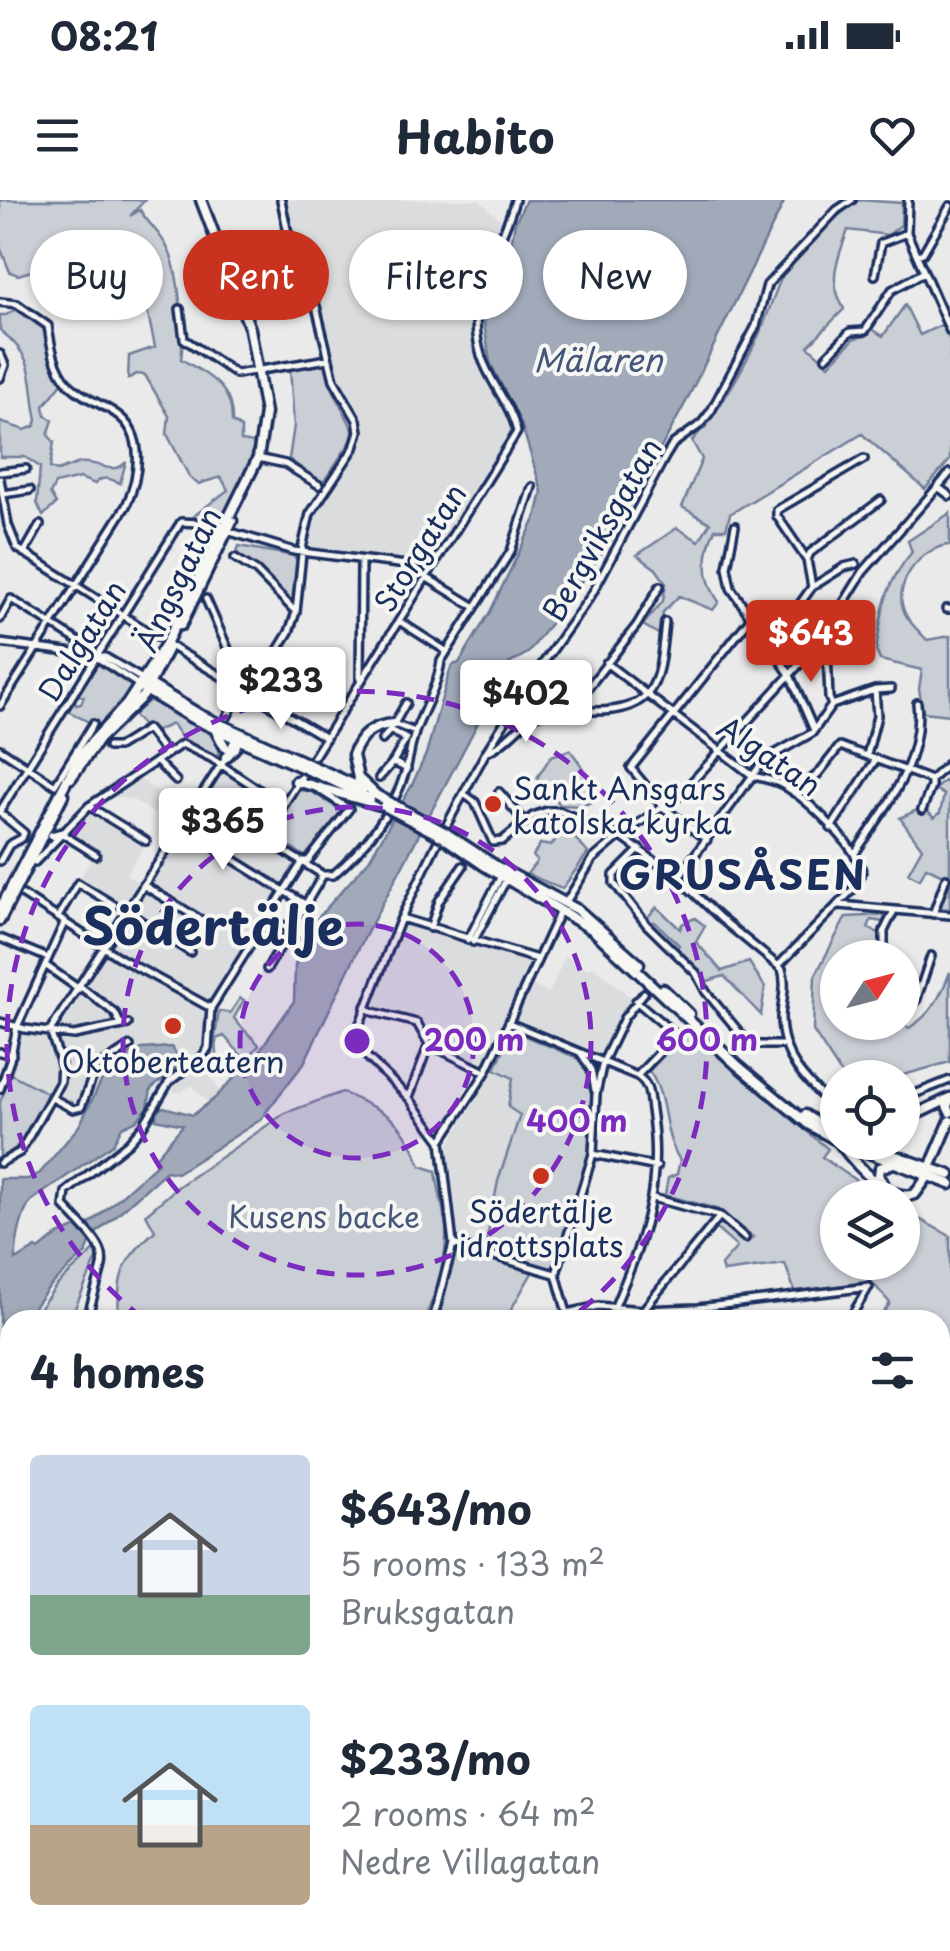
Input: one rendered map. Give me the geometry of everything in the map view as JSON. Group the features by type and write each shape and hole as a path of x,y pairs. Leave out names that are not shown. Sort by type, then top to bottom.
{"main road":[{"name":"Ängsgatan","path":"145,685 246,486 258,458 265,412 250,329 199,200"},
{"name":"Ängsgatan","path":"145,685 170,646 222,529"},
{"path":"145,685 158,698 212,728 238,736"},
{"path":"126,714 145,685"},
{"path":"145,685 238,736 329,776 445,835 601,927 723,1046 820,1124"},
{"path":"0,920 80,755 145,685"},
{"path":"0,909 70,780 99,740 145,700 158,698"},
{"path":"373,799 358,778 354,755 368,732 394,724"},
{"path":"212,728 224,756"},
{"path":"224,756 238,736"},
{"path":"296,780 373,799 445,835 504,878 563,906 614,947 700,1032 800,1118 820,1129"},
{"path":"920,1112 930,1107 949,1107 949,1123 932,1163"},
{"path":"857,1160 876,1180"},
{"path":"880,1180 879,1170 890,1160"},
{"path":"897,1160 950,1184"},
{"path":"900,1160 950,1175"},
{"path":"920,1188 926,1178"}],"street":[{"path":"250,696 278,653 296,612 308,523 316,500 358,437 357,420 334,380 313,294 293,262 281,200"},
{"name":"Storgatan","path":"264,838 296,780 517,432 487,372 477,336 479,290 516,200"},
{"name":"Bergviksgatan","path":"365,1007 437,842 486,752 592,594 669,450 711,411 756,326 767,285 836,210 852,200"},
{"path":"908,200 907,234 950,331"},
{"path":"918,256 950,206"},
{"path":"874,275 881,243 907,234"},
{"path":"826,357 850,332 864,331 900,284 924,272"},
{"path":"0,302 17,304 48,326 56,361 70,385 121,418 136,444 137,480 126,506 0,706"},
{"path":"180,309 184,339 229,372 244,374 329,358"},
{"path":"0,354 5,365 0,378"},
{"path":"258,458 285,464 320,484"},
{"path":"812,587 806,560 777,516 777,510 864,459"},
{"path":"26,469 0,476 12,542 24,554 157,636"},
{"path":"441,1141 486,1072 581,874 620,836 680,796 819,643 863,572 950,473"},
{"path":"199,798 323,875 337,872 378,826 407,769 414,732 446,651 511,551 532,487"},
{"path":"938,487 950,496"},
{"path":"3,494 30,490"},
{"path":"806,560 881,500"},
{"name":"Dalgatan","path":"0,812 181,522 222,529"},
{"path":"24,554 40,525"},
{"path":"735,526 727,566 731,588 789,673 813,728"},
{"path":"222,529 303,552 406,565 475,607"},
{"path":"234,558 256,571 296,612"},
{"path":"360,683 362,560"},
{"path":"770,646 812,587 856,564"},
{"path":"570,711 660,586"},
{"path":"0,619 11,599 86,646"},
{"path":"206,599 238,672 234,686"},
{"path":"707,840 664,808 631,768 750,619"},
{"path":"399,621 446,651"},
{"path":"486,752 545,712 630,708 648,695 660,664 665,622"},
{"path":"0,642 97,656 145,685"},
{"path":"819,643 828,651 832,705"},
{"path":"170,646 326,738"},
{"name":"Algatan","path":"606,664 753,776 777,782 794,793 855,853"},
{"path":"0,686 12,688"},
{"path":"678,878 764,760 807,736 832,705 875,690 891,689"},
{"path":"227,717 241,690"},
{"path":"867,755 877,716 875,690"},
{"path":"406,703 394,724 414,732"},
{"path":"779,965 840,905 861,877 855,853 904,780 919,716 917,703"},
{"path":"0,750 55,785 93,724"},
{"path":"108,747 118,747 147,728 166,754"},
{"path":"379,778 406,738 390,730 382,740"},
{"path":"36,862 89,806 182,744 224,756 282,805"},
{"path":"794,793 818,774 840,746 931,780"},
{"path":"50,1032 224,756"},
{"path":"831,828 876,759"},
{"path":"156,761 176,782"},
{"path":"393,762 407,769"},
{"path":"922,810 931,780 950,762"},
{"path":"89,1310 104,1263 102,1247 63,1203 68,1188 128,1143 169,1082 196,1064 208,1048 211,1008 302,861 308,860 348,809 313,786"},
{"path":"499,792 525,822"},
{"path":"464,794 474,802 493,842 502,841 542,812 559,812 620,836 678,878 779,965 785,978 784,1045 794,1066 820,1093"},
{"path":"89,806 146,840"},
{"path":"0,812 24,833 9,845 0,861"},
{"path":"181,827 305,904"},
{"path":"598,827 606,837 606,848"},
{"path":"60,835 96,856"},
{"path":"640,849 614,875 614,883 647,925 696,973 706,992 750,1044 784,1045"},
{"path":"430,928 439,901 463,866"},
{"path":"267,969 323,875"},
{"path":"470,941 504,878"},
{"path":"933,914 946,878"},
{"path":"58,916 78,883 114,905"},
{"path":"143,885 201,920"},
{"path":"14,888 105,948 211,1008"},
{"path":"840,905 950,915"},
{"path":"884,940 894,911"},
{"path":"127,912 190,952"},
{"path":"267,916 290,930"},
{"path":"401,918 538,959"},
{"path":"0,1089 17,1026 65,921"},
{"path":"0,938 46,961 115,1013 124,1025 74,1035 0,1023"},
{"path":"920,989 930,956"},
{"path":"566,1310 556,1274 592,1154 596,1094 603,1062 614,1036 644,994"},
{"path":"636,1001 676,1035 636,1076"},
{"path":"436,1310 452,1244 441,1141 409,1098 360,1050 354,1039 365,1007 417,1023 430,1044 486,1072"},
{"path":"509,1023 636,1076 647,1086 657,1166 653,1198 614,1310"},
{"path":"0,1163 20,1152 52,1098 62,1072 50,1032"},
{"path":"409,1098 430,1044"},
{"path":"52,1098 73,1109 81,1107 96,1068 130,1046"},
{"path":"0,1052 12,1055"},
{"path":"579,1052 592,1070 596,1094"},
{"path":"920,1092 950,1080"},
{"path":"592,1154 657,1166"},
{"path":"653,1198 720,1216 745,1238"},
{"path":"642,1310 720,1216"},
{"path":"452,1244 556,1274"},
{"path":"588,1310 615,1306 642,1310 715,1306 869,1286 855,1310"}],"shaded area":[{"path":"283,200 479,200 503,222 500,230 349,230 349,320 473,320 482,368 514,433 425,574 391,557 309,552 307,548 320,502 361,444 363,426 338,379 323,320 329,320 329,230 290,230"},
{"path":"220,768 283,806 264,839 298,861 206,1011 207,1045 198,1059 221,1092 208,1103 192,1085 175,1092 171,1087 189,1071 170,1047 142,1049 109,1066 89,1109 65,1104 11,1074 20,1033 47,1035 54,1028"},
{"path":"137,777 168,799 173,807 167,822 133,800 113,793"},
{"path":"86,807 145,846 126,874 139,883 123,908 79,879 95,855 66,836"},
{"path":"403,923 530,963 484,1068 440,1046 444,1030 370,1008"},
{"path":"565,956 588,969 593,966 634,1000 616,1025 603,1057 516,1020 533,986 549,993"},
{"path":"495,1069 513,1078 520,1115 498,1181 484,1250 458,1241 448,1158 450,1142"}],"green space":[{"path":"0,200 145,200 130,216 140,210 156,230 30,230 30,271 18,275 10,272 0,247"},
{"path":"859,200 902,203 901,225 888,235 848,230 835,279 844,309 808,346 829,365 855,338 872,329 883,336 905,305 920,335 941,325 950,340 950,460 925,489 862,434 730,514 726,529 715,529 708,548 708,575 719,602 713,610 679,596 663,612 660,635 643,625 663,601 666,583 656,569 637,555 677,528 699,541 710,523 682,507 702,459 692,441 740,373 788,268 817,236"},
{"path":"163,240 172,259 180,302 181,359 224,391 232,422 241,428 241,441 254,443 251,461 221,521 187,521 228,490 221,477 198,484 190,478 167,434 169,416 145,375 136,374 128,379 129,356 155,347 149,320 163,320"},
{"path":"18,308 42,325 62,383 44,406 46,416 53,420 48,435 54,442 50,468 57,471 87,463 115,468 126,462 120,483 104,479 95,484 80,478 55,484 50,494 56,504 43,516 37,503 40,467 25,457 0,457 0,422 25,430 35,426 37,420 26,361 0,330 0,315"},
{"path":"322,363 353,430 353,438 322,484 289,459 294,426 290,368"},
{"path":"950,513 950,545 921,558 907,576 901,598 907,617 927,640 950,636 950,715 923,712 919,689 922,670 880,660 876,651 890,587 912,552 908,541"},
{"path":"239,546 294,556 294,601 289,604 248,564 237,552"},
{"path":"98,660 137,687 100,728 68,711 75,701 76,705 81,704 84,696 78,695"},
{"path":"150,700 218,737 222,746 216,757 183,740 172,724 154,732 142,725 133,715"},
{"path":"570,750 591,787 592,802 581,806 560,805 537,778 551,756"},
{"path":"944,781 950,785 950,909 939,908 949,878 926,867 920,879 908,873 922,848 900,818 923,807 934,818 940,813 944,795 935,789"},
{"path":"295,790 310,791 344,812 306,857 269,834"},
{"path":"560,834 576,839 588,853 562,889 527,874 537,861 533,856 540,844 551,846"},
{"path":"657,907 680,929 695,918 705,926 696,942 722,971 749,962 765,987 761,1015 724,976 708,981 677,948 679,945 647,918"},
{"path":"886,915 883,922 871,920 868,928 881,934 881,940 834,940 846,917"},
{"path":"820,966 820,1040 920,1040 920,1020 935,1004 950,972 950,1062 920,1070 920,1060 832,1060 813,1031 815,976"},
{"path":"240,998 244,1000 234,1018 259,1045 244,1064 239,1060 242,1056 224,1036 216,1039 217,1055 203,1069 213,1050 219,1011 230,1013"},
{"name":"Södertälje idrottsplats","path":"518,1033 580,1059 590,1078 594,1102 592,1130 579,1191 554,1266 536,1266 511,1310 440,1310 459,1243 485,1249 498,1181 520,1115 508,1107 513,1078 495,1069 510,1036"},
{"path":"686,1033 695,1037 820,1142 820,1160 826,1160 855,1180 820,1180 820,1280 920,1280 920,1219 950,1236 950,1310 885,1310 890,1303 871,1281 795,1292 785,1264 723,1272 721,1265 737,1247 714,1227 720,1219 748,1242 753,1237 717,1209 665,1195 668,1178 677,1174 680,1160 670,1139 649,1071"},
{"path":"11,1074 47,1093 23,1139 0,1158 0,1102"},
{"name":"Kusens backe","path":"342,1092 400,1126 421,1166 436,1171 446,1238 440,1275 428,1310 119,1310 123,1270 155,1231 146,1214 179,1186 285,1113"},
{"path":"98,1247 100,1252 73,1310 38,1310 56,1286"}],"water":[{"name":"Mälaren","path":"526,200 785,200 687,400 608,545 529,652 509,664 359,948 304,1063 260,1120 177,1173 166,1171 93,1236 86,1253 49,1287 32,1310 0,1310 0,1179 28,1179 40,1173 79,1126 109,1066 142,1049 171,1047 183,1062 151,1089 148,1107 137,1120 122,1127 113,1144 31,1201 19,1230 16,1260 36,1248 39,1250 56,1236 79,1226 83,1230 158,1163 155,1158 183,1125 156,1119 157,1110 164,1107 193,1115 258,1053 294,1001 295,965 317,919 369,860 412,785 426,754 450,670 459,663 490,612 536,517 542,492 522,426 490,362 484,323 523,320 523,230 514,230"}],"place":[{"name":"Sankt Ansgars katolska kyrka","path":"493,804"},
{"name":"Oktoberteatern","path":"173,1026"},
{"name":"Södertälje idrottsplats","path":"541,1176"}],"district":[{"name":"GRUSÅSEN","path":"743,873"},
{"name":"Södertälje","path":"213,924"}]}
